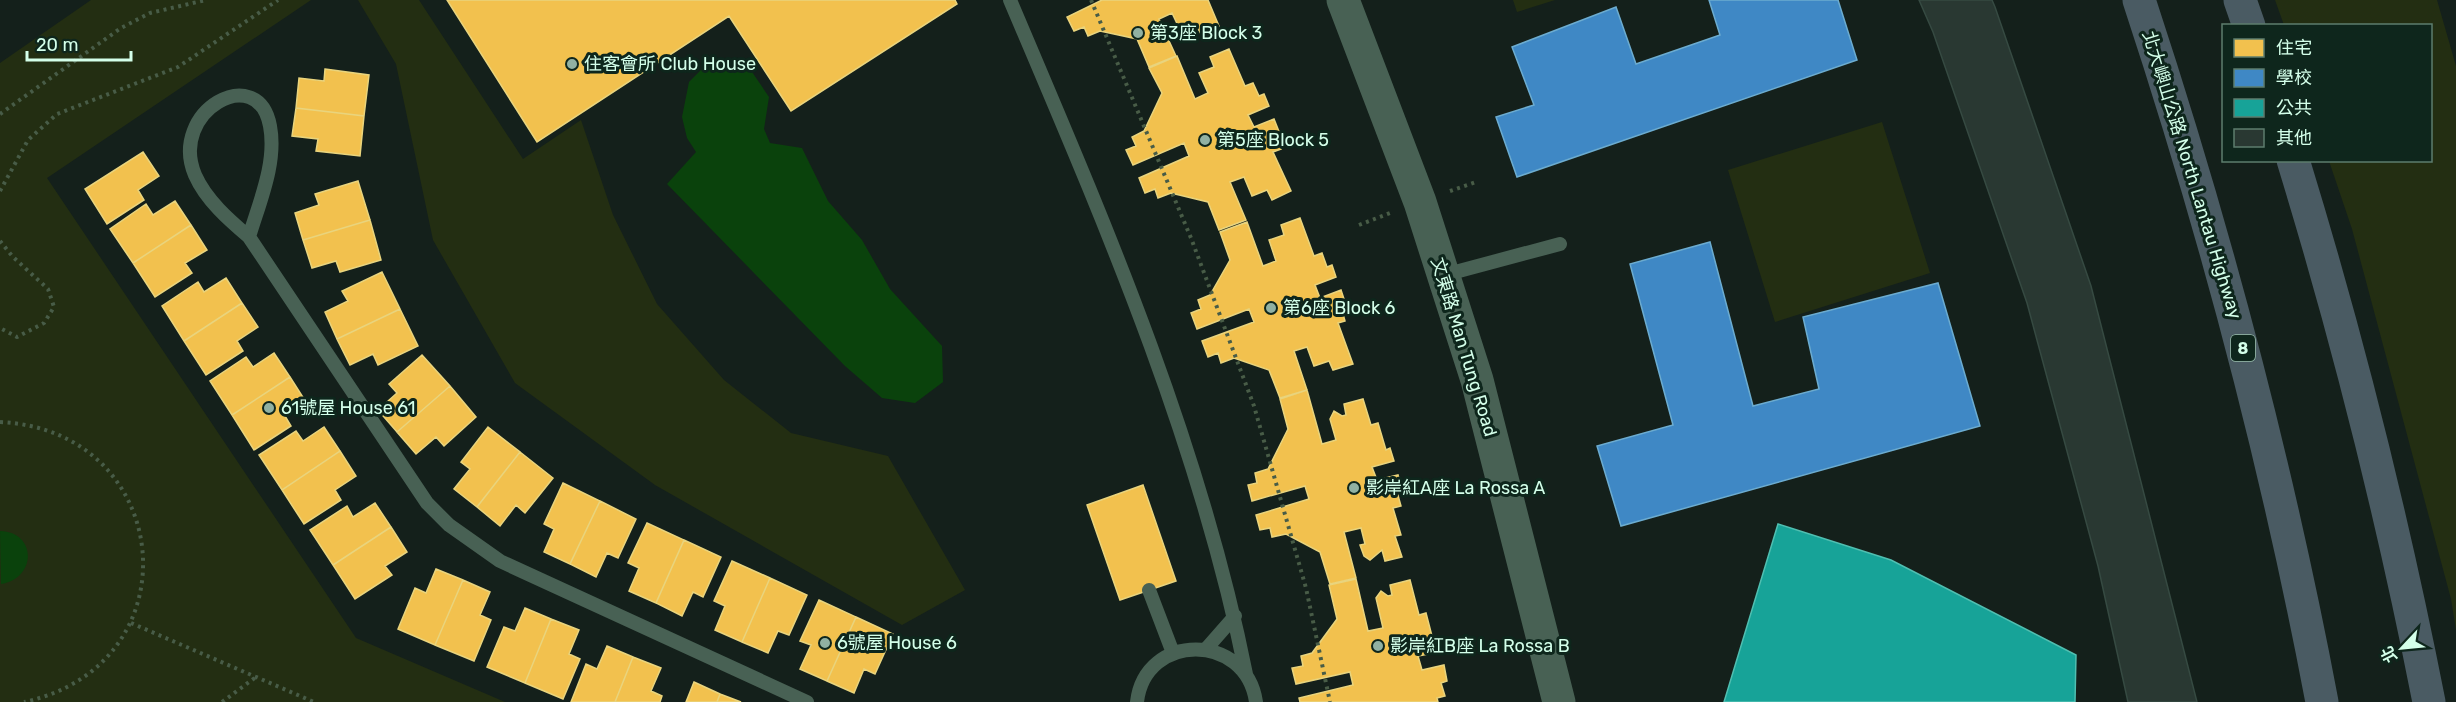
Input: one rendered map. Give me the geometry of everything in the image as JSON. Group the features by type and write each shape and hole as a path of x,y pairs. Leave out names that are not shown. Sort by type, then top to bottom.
{"highway":[{"name":"北大嶼山公路 North Lantau Highway","path":"2139,0 2174,107 2235,317 2304,606 2322,702"},
{"path":"2240,0 2248,24"},
{"path":"2294,162 2331,283 2402,567 2429,702"}],"street":[{"name":"文東路 Man Tung Road","path":"1343,0 1420,202 1477,380 1559,702"}],"lane":[{"path":"1011,0 1136,300 1204,505 1235,616 1246,674 1255,691 1256,702"},
{"path":"249,237 269,162 270,128 261,104 250,97 238,95 214,104 201,115 192,134 190,156 196,177 221,212 249,237 408,478 449,525 500,561 807,702"},
{"path":"1444,275 1560,244"},
{"path":"1149,590 1173,653"},
{"path":"1206,649 1235,616"},
{"path":"1137,702 1138,692 1146,676 1158,662 1173,653 1206,649 1222,654 1246,674"}],"path":[{"path":"0,114 121,28 150,13 206,0"},
{"path":"0,192 28,140 57,114 178,67 278,0"},
{"path":"1091,0 1191,238 1254,406 1306,588 1330,702"},
{"path":"0,241 13,257 48,289 54,307 44,323 17,337 0,328"},
{"path":"0,422 30,425 54,432 77,443 106,467 127,497 141,534 144,560 142,586 131,623 115,650 93,672 53,696 24,702"},
{"path":"131,623 314,702"},
{"path":"222,702 256,677"}],"shaded area":[{"path":"91,0 311,0 47,178 356,638 505,702 0,702 0,63"},
{"path":"358,0 419,0 523,159 581,120 613,215 657,304 724,380 791,433 888,456 965,590 902,625 655,485 515,383 433,240 396,64"},
{"path":"1513,0 1555,0 1517,12"},
{"path":"2275,0 2437,0 2456,66 2456,630 2451,599 2352,229 2329,162 2432,162 2432,24 2284,24"},
{"path":"711,60 748,66 769,97 764,129 770,143 802,148 828,201 862,240 890,289 942,346 943,382 915,403 882,398 845,366 667,184 696,152 687,138 682,117 689,82"},
{"path":"1882,122 1930,273 1775,322 1728,170"},
{"path":"0,531 12,533 21,539 28,556 21,573 13,580 1,584"}],"building: 住宅":[{"name":"住客會所 Club House","path":"447,0 955,0 957,4 791,111 729,16 537,142"},
{"name":"第3座 Block 3","path":"1102,0 1208,0 1219,26 1201,34 1196,25 1181,32 1172,13 1159,19 1176,56 1149,67 1137,39 1100,31 1088,36 1084,27 1074,31 1067,17"},
{"name":"第5座 Block 5","path":"1229,49 1245,86 1253,83 1259,96 1264,94 1269,106 1248,115 1254,127 1274,119 1280,134 1275,136 1281,149 1273,152 1291,191 1272,200 1267,190 1252,196 1244,177 1230,182 1246,220 1219,230 1208,202 1171,193 1158,198 1155,189 1145,193 1139,178 1189,156 1184,143 1133,165 1126,150 1136,146 1132,137 1144,131 1162,93 1149,68 1177,56 1195,99 1208,93 1199,73 1214,67 1210,57"},
{"path":"325,69 369,75 364,116 296,108 299,78 324,81"},
{"path":"296,108 364,116 360,156 316,151 318,139 292,136"},
{"path":"143,152 159,176 138,190 144,200 107,224 85,189"},
{"path":"358,181 370,220 303,240 295,213 319,205 315,194"},
{"path":"175,201 191,225 133,263 110,229 146,204 153,215"},
{"name":"第6座 Block 6","path":"1300,218 1314,256 1322,253 1327,267 1332,265 1336,277 1315,285 1320,298 1341,290 1346,305 1341,307 1345,321 1338,323 1353,364 1333,370 1329,361 1314,366 1307,347 1294,351 1307,390 1280,398 1269,370 1234,358 1221,363 1218,353 1208,357 1202,341 1254,322 1249,309 1197,329 1191,313 1201,309 1198,300 1210,295 1230,260 1220,232 1247,222 1263,266 1276,261 1269,240 1284,235 1281,225"},
{"path":"370,220 381,260 340,272 336,261 312,268 303,240"},
{"path":"191,225 207,250 185,263 192,273 155,297 133,263"},
{"path":"382,272 400,309 337,339 325,312 348,301 342,291"},
{"path":"226,278 242,303 184,341 162,306 198,282 204,292"},
{"path":"242,303 258,327 237,341 243,351 206,375 184,341"},
{"path":"400,309 418,346 378,365 373,354 350,365 337,339"},
{"path":"274,353 290,377 232,415 210,381 246,357 253,367"},
{"path":"422,355 450,386 397,432 378,410 397,393 389,384"},
{"name":"61號屋 House 61","path":"290,377 306,402 285,416 291,426 254,450 232,415"},
{"path":"450,386 476,417 444,446 436,437 416,454 397,432"},
{"name":"影岸紅A座 La Rossa A","path":"1307,390 1322,444 1336,440 1330,419 1334,411 1342,416 1346,415 1344,404 1363,399 1371,425 1378,423 1386,450 1390,448 1394,461 1372,467 1377,480 1398,475 1402,490 1397,492 1401,506 1393,508 1401,535 1395,536 1402,557 1385,561 1382,550 1370,560 1364,556 1360,545 1365,544 1361,528 1344,532 1356,578 1330,584 1320,552 1286,534 1272,537 1270,528 1260,530 1256,515 1309,499 1305,486 1252,501 1248,485 1257,483 1255,473 1268,469 1288,429 1280,399"},
{"path":"324,427 340,451 282,490 259,455 296,431 303,441"},
{"path":"488,427 520,452 477,507 454,489 470,469 461,462"},
{"path":"340,451 356,476 335,490 341,500 304,524 282,490"},
{"path":"520,452 553,478 525,513 516,505 500,526 477,507"},
{"path":"563,483 600,501 570,564 544,552 554,529 544,524"},
{"path":"1143,485 1176,581 1120,600 1087,505"},
{"path":"600,501 636,519 618,558 607,553 596,577 570,564"},
{"path":"375,503 391,527 333,565 310,530 347,506 353,517"},
{"path":"647,523 684,540 656,603 629,591 639,568 628,563"},
{"path":"391,527 407,552 385,566 392,575 355,599 333,565"},
{"path":"684,540 721,557 703,597 693,592 682,616 656,603"},
{"path":"732,561 770,578 742,642 715,630 725,606 714,601"},
{"path":"436,569 463,580 435,645 398,629 415,588 426,593"},
{"path":"770,578 807,595 789,635 778,631 768,653 742,642"},
{"name":"影岸紅B座 La Rossa B","path":"1356,579 1368,631 1383,628 1376,598 1381,591 1388,596 1392,595 1390,585 1410,580 1419,615 1426,613 1433,640 1437,639 1440,652 1418,656 1422,670 1444,665 1447,681 1441,683 1445,696 1437,698 1438,702 1300,702 1299,698 1353,685 1350,672 1296,684 1292,668 1303,666 1301,656 1312,653 1337,619 1329,585"},
{"path":"463,580 490,592 480,615 491,620 474,661 435,645"},
{"name":"6號屋 House 6","path":"819,600 856,617 827,681 800,669 811,645 800,641"},
{"path":"525,608 551,619 525,683 487,667 504,627 515,631"},
{"path":"856,617 893,634 875,674 864,669 854,693 827,681"},
{"path":"551,619 579,630 569,654 580,659 563,699 525,683"},
{"path":"607,646 633,657 615,702 571,702 586,664 597,669"},
{"path":"633,657 661,668 651,691 662,696 660,702 615,702"},
{"path":"694,682 720,694 717,702 686,702"},
{"path":"720,694 741,702 717,702"}],"building: 學校":[{"path":"1709,0 1838,0 1857,60 1517,177 1496,117 1534,105 1512,47 1616,7 1636,64 1720,35"},
{"path":"1710,242 1753,406 1819,389 1803,317 1938,283 1980,426 1621,526 1597,446 1673,425 1630,264"}],"building: 公共":[{"path":"1778,524 1891,560 2076,655 2075,702 1724,702"}],"building: 其他":[{"path":"1919,0 1992,0 1995,7 2091,286 2197,702 2128,702 2098,566 2027,303 1933,32"}],"place":[{"name":"第3座 Block 3","path":"1138,33"},
{"name":"住客會所 Club House","path":"572,64"},
{"name":"第5座 Block 5","path":"1205,140"},
{"name":"第6座 Block 6","path":"1271,308"},
{"name":"61號屋 House 61","path":"269,408"},
{"name":"影岸紅A座 La Rossa A","path":"1354,488"},
{"name":"6號屋 House 6","path":"825,643"},
{"name":"影岸紅B座 La Rossa B","path":"1378,646"}]}
